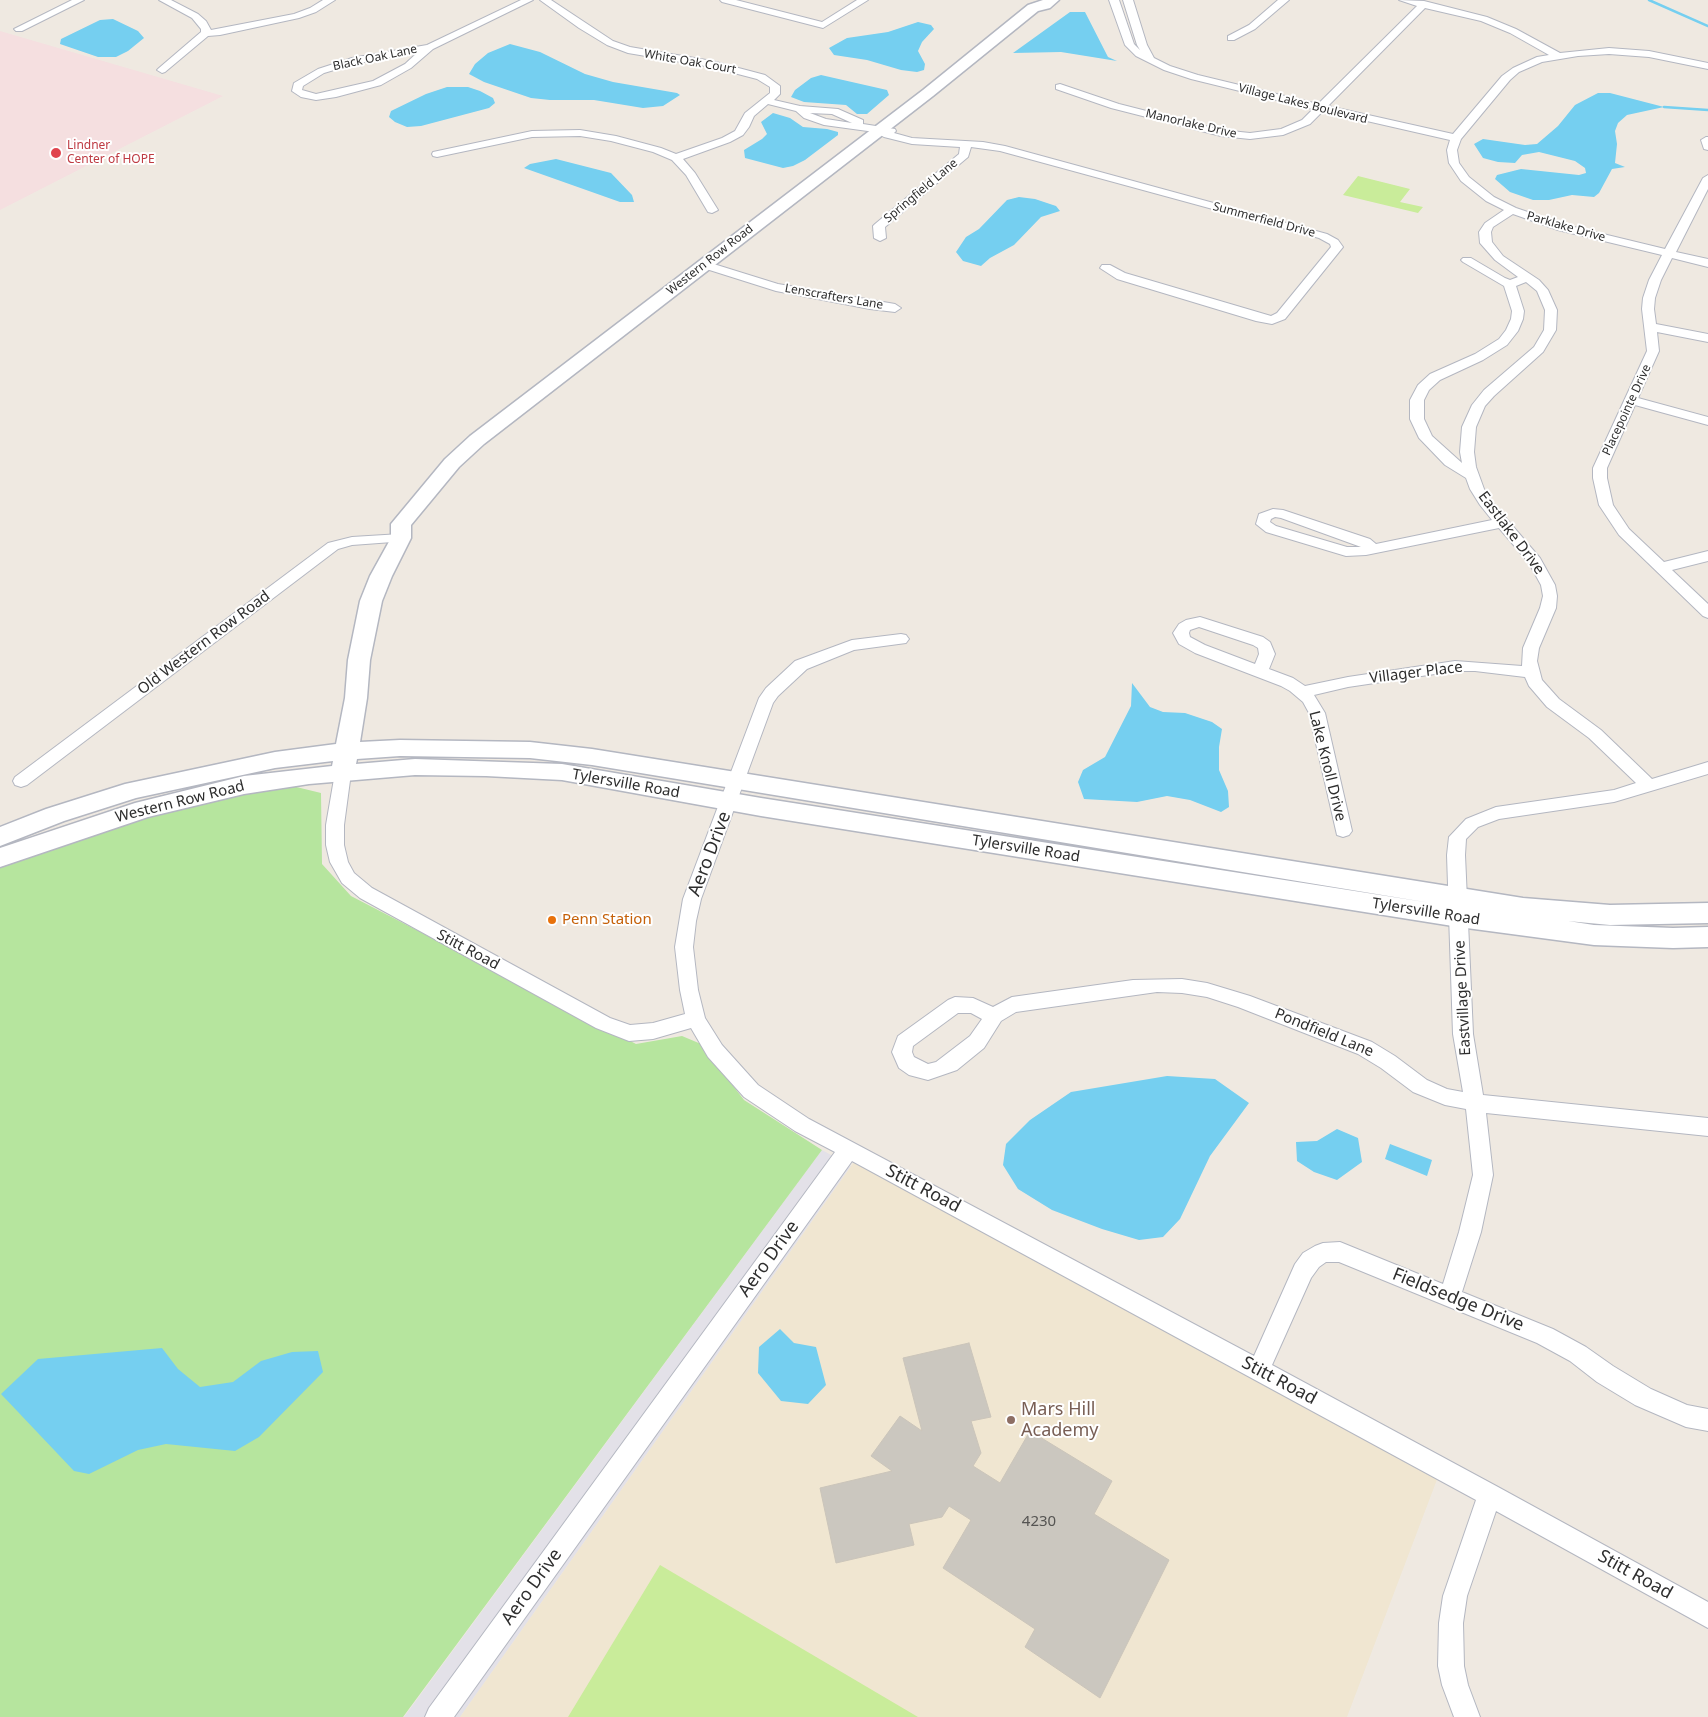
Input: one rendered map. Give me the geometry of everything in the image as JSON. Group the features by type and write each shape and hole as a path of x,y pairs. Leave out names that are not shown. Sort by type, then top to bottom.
{"main road":[{"name":"Western Row Road","path":"345,762 356,698 359,660 370,607 381,576 401,538 420,525 471,465 495,443 882,131 1047,11 1048,2"},
{"name":"Western Row Road","path":"0,837 55,815 134,790 276,760 345,762"},
{"name":"Western Row Road","path":"0,858 144,809 345,762"},
{"name":"Tylersville Road","path":"345,762 415,767 562,772 733,791 1459,908 1594,935 1673,938 1708,937"},
{"name":"Tylersville Road","path":"1459,908 1523,908 1585,914 1640,916 1708,913"}],"street":[{"path":"19,29 79,0"},
{"path":"164,0 203,23 206,29 205,33"},
{"path":"162,70 205,33 220,32 296,16 313,10 330,0"},
{"name":"Black Oak Lane","path":"430,47 352,61 321,71 298,85 297,91 305,96 316,97 336,94 377,82 392,76 408,66 430,47 528,0"},
{"name":"White Oak Court","path":"545,0 610,43 628,50 712,64 766,79 773,83 776,89 775,94 767,101"},
{"path":"728,0 823,25 863,0"},
{"name":"Village Lakes Boulevard","path":"1114,0 1130,45 1139,54 1167,68 1320,108 1456,138"},
{"path":"1128,0 1142,46 1154,61"},
{"path":"1231,38 1252,26 1284,0"},
{"path":"1404,0 1461,13 1499,25 1557,55"},
{"name":"Manorlake Drive","path":"1060,87 1115,106 1215,132 1236,135 1271,134 1294,129 1306,122 1424,4"},
{"path":"1456,138 1510,74 1527,64 1557,55 1590,52 1629,52 1708,66"},
{"path":"676,158 735,135 744,127 749,115 767,101"},
{"name":"Summerfield Drive","path":"767,101 800,109 808,116 824,122 882,131 912,141 923,140 1001,148 1323,236 1334,242 1337,247 1280,316 1272,320 1260,318 1131,278 1106,268"},
{"path":"437,154 518,136 560,133 612,138 657,150 676,158 690,173 712,210"},
{"name":"Parklake Drive","path":"1456,138 1452,150 1453,160 1465,180 1490,199 1512,210 1562,228 1708,263"},
{"name":"Springfield Lane","path":"880,238 879,226 964,155 966,144"},
{"name":"Placepointe Drive","path":"1708,178 1655,280 1649,298 1648,310 1653,351 1600,468 1602,494 1615,521 1660,568 1708,613"},
{"name":"Eastlake Drive","path":"1512,210 1490,225 1485,232 1485,239 1494,254 1535,283 1547,298 1551,310 1550,330 1539,349 1489,393 1476,412 1469,427 1467,442 1471,474 1487,505 1500,523 1536,561 1548,585 1550,596 1548,608 1531,648 1529,661 1531,672"},
{"path":"1467,260 1500,281 1510,284 1526,277"},
{"name":"Lenscrafters Lane","path":"714,265 875,300 895,308 776,287 714,265"},
{"path":"1471,474 1450,462 1426,438 1417,419 1417,400 1423,388 1435,378 1494,348 1512,331 1516,323 1518,311 1510,284"},
{"path":"1651,327 1708,338"},
{"path":"1632,400 1708,421"},
{"path":"1372,549 1365,542 1283,514 1273,513 1264,517 1263,524 1271,529 1346,552 1372,549 1500,523"},
{"name":"Old Western Row Road","path":"21,781 333,546 352,541 401,538"},
{"path":"1660,568 1708,556"},
{"name":"Lake Knoll Drive","path":"1260,671 1267,654 1265,646 1258,641 1200,622 1191,623 1184,627 1181,633 1184,640 1200,649 1287,682 1309,699 1317,713 1343,831"},
{"name":"Aero Drive","path":"438,1717 848,1150 794,1120 751,1091 715,1051 696,1019 684,947 692,899 765,702 786,679 807,675 860,652 873,643 901,639"},
{"name":"Villager Place","path":"1302,692 1357,681 1455,666 1475,666 1531,672"},
{"path":"1531,672 1540,689 1553,703 1596,734 1649,786"},
{"name":"Stitt Road","path":"345,762 335,825 335,845 339,862 348,878 366,893 560,1000 620,1030 629,1033 653,1031 696,1019"},
{"name":"Eastvillage Drive","path":"1450,1297 1470,1232 1483,1175 1482,1151 1464,1043 1457,842 1462,831 1472,823 1496,813 1614,796 1708,768"},
{"name":"Pondfield Lane","path":"994,1016 1002,1009 1024,1002 1134,988 1174,986 1207,990 1280,1015 1365,1048 1432,1092 1475,1103 1708,1127"},
{"name":"Stitt Road","path":"848,1150 935,1195 1490,1495 1708,1616"},
{"name":"Fieldsedge Drive","path":"1259,1370 1303,1271 1311,1260 1324,1253 1340,1252 1546,1336 1578,1354 1605,1374 1643,1397 1686,1416 1708,1420"},
{"path":"1467,1717 1455,1685 1450,1647 1451,1623 1455,1596 1490,1495"}],"shaded area":[{"name":"Lindner Center of HOPE","path":"0,31 223,96 0,210"},
{"path":"822,1150 851,1166 460,1717 404,1717"},
{"name":"Mars Hill Academy","path":"859,1155 1441,1469 1347,1717 460,1717"}],"green space":[{"path":"1358,176 1410,189 1400,202 1423,207 1418,213 1343,195"},
{"path":"284,784 321,793 322,864 351,896 636,1044 682,1036 701,1044 744,1100 822,1150 403,1717 0,1717 0,867 149,813"},
{"path":"660,1565 918,1717 568,1717"}],"water":[{"path":"1070,12 1085,12 1108,57 1117,61 1061,52 1013,53"},
{"path":"113,19 138,31 144,38 128,51 116,57 98,57 60,44 61,39 100,20"},
{"path":"918,22 931,25 934,29 922,42 918,51 925,64 924,70 917,72 901,70 867,60 834,55 829,48 847,38 888,32"},
{"path":"510,44 540,52 585,74 613,82 680,95 663,106 643,108 594,100 550,100 531,98 484,82 469,74 475,64 488,53"},
{"path":"821,75 887,90 889,95 867,114 857,114 846,105 804,102 791,97 795,90 811,78"},
{"path":"447,87 468,87 480,91 493,98 495,103 489,108 421,126 407,127 389,117 391,111 426,94"},
{"path":"1598,93 1610,93 1664,107 1627,115 1618,123 1615,131 1617,144 1615,163 1625,167 1612,169 1599,193 1594,197 1572,195 1549,200 1533,200 1510,192 1495,179 1497,175 1521,169 1579,175 1586,173 1585,168 1575,161 1539,152 1522,155 1515,163 1498,162 1483,158 1474,144 1483,139 1525,145 1537,144 1558,126 1575,105"},
{"path":"773,113 790,118 803,127 827,129 838,132 838,135 805,160 793,166 783,168 745,158 744,150 767,134 761,122"},
{"path":"556,159 611,173 632,195 634,202 620,202 524,168 530,164"},
{"path":"1019,197 1035,199 1056,206 1060,211 1041,217 1014,245 990,258 981,266 963,261 956,252 966,237 979,229 1007,200"},
{"path":"1132,683 1150,707 1163,712 1185,713 1212,722 1222,729 1219,747 1219,770 1228,791 1229,807 1221,812 1190,800 1167,796 1137,802 1084,799 1078,782 1083,770 1105,757 1131,706"},
{"path":"1167,1076 1215,1079 1249,1103 1210,1156 1180,1219 1163,1237 1139,1240 1102,1229 1052,1210 1018,1189 1003,1165 1006,1144 1030,1120 1071,1092"},
{"path":"1337,1129 1358,1138 1362,1162 1337,1180 1314,1172 1297,1161 1296,1142 1317,1141"},
{"path":"1390,1144 1432,1160 1427,1176 1385,1159"},
{"path":"780,1329 794,1343 816,1347 826,1385 808,1404 781,1401 758,1373 759,1347"},
{"path":"162,1348 178,1369 200,1387 233,1382 261,1361 292,1352 318,1351 323,1372 259,1437 235,1451 166,1444 138,1450 89,1474 74,1471 1,1394 38,1359"}],"building":[{"name":"Mars Hill Academy","path":"969,1343 991,1417 971,1421 981,1453 973,1466 1000,1483 1030,1431 1112,1481 1094,1514 1169,1560 1100,1698 1025,1647 1035,1629 943,1568 971,1520 949,1506 942,1517 909,1524 914,1545 836,1563 820,1488 892,1471 871,1456 900,1416 922,1431 903,1358"}],"waterway":[{"path":"1649,0 1708,26"},
{"path":"1664,107 1708,110"}],"place":[{"name":"Lindner Center of HOPE","path":"56,153"},
{"name":"Penn Station","path":"552,920"},
{"name":"Mars Hill Academy","path":"1011,1420"}]}
